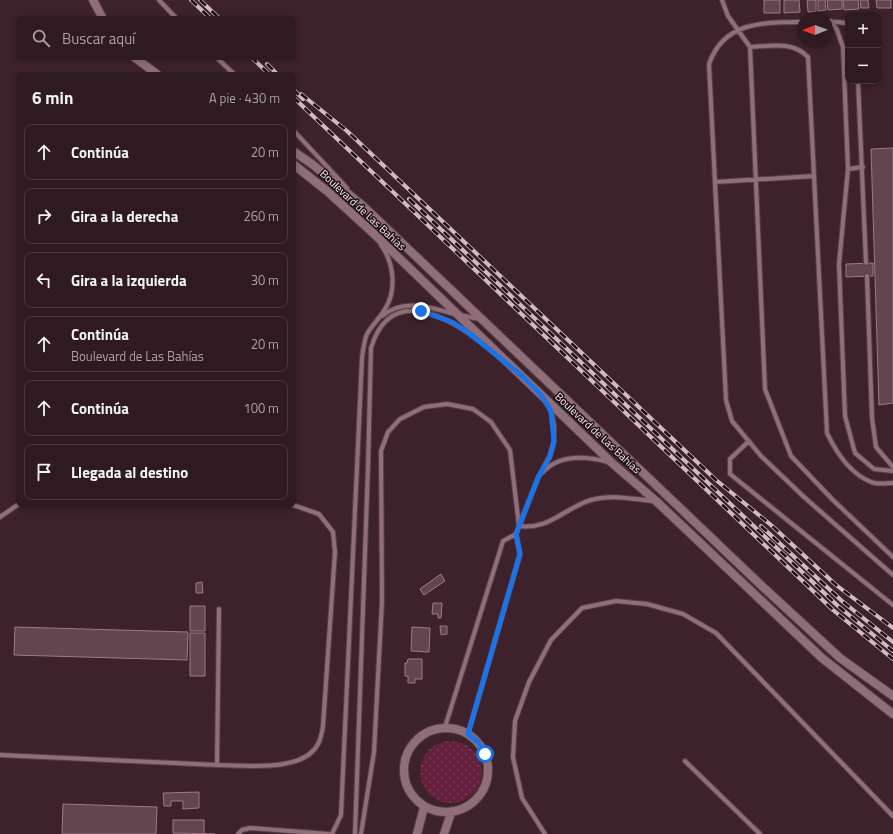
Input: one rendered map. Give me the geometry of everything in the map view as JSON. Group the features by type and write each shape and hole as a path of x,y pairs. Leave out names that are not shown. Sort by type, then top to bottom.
{"street":[{"path":"93,0 101,16"},
{"path":"138,60 154,72"},
{"name":"Boulevard de Las Bahías","path":"296,153 312,164 362,205 481,320 835,652 893,696"},
{"name":"Boulevard de Las Bahías","path":"296,166 327,191 372,232 612,463 656,501 822,658 893,714"},
{"path":"445,728 468,734 478,742 485,754 488,766 487,780 482,792 474,802 463,809 451,813 438,812 424,807 414,798 407,786 403,773 405,759 410,747 420,736 432,730 445,728"},
{"path":"417,834 424,807"},
{"path":"444,834 451,813"}],"lane":[{"path":"159,0 174,16"},
{"path":"722,0 728,16 750,47 765,390 791,456 833,500 893,557"},
{"path":"833,21 845,23"},
{"path":"797,22 766,22 738,29 720,43 712,54 709,64 726,400 732,421 761,456 804,497 893,575"},
{"path":"833,26 837,30 843,47 848,168 839,264 844,416 855,453 874,469 893,471"},
{"path":"750,47 789,46 802,51 808,57 827,433 836,451 858,474 872,483 893,483"},
{"path":"219,60 232,72"},
{"path":"858,84 866,263"},
{"path":"296,133 362,205"},
{"path":"848,168 863,167"},
{"path":"715,182 814,176"},
{"path":"332,834 342,815 362,358 367,334 388,303 392,293 392,274 388,256 372,232"},
{"path":"866,276 872,418 876,447 893,467"},
{"path":"375,321 391,310 411,305 427,306 481,320"},
{"path":"362,358 375,334 388,320 400,313 412,310 432,314 452,322 469,333 522,376"},
{"path":"355,834 368,468 370,356 375,334"},
{"path":"468,734 520,554 516,534 538,478 550,456 554,441 551,411 542,396"},
{"path":"361,834 374,752 382,601 381,451 388,432 400,419 424,407 447,404 473,409 491,422 510,450 519,526"},
{"path":"749,442 730,459 730,474 893,605"},
{"path":"538,478 555,462 568,459 595,458 612,463"},
{"path":"519,526 539,526 553,521 590,500 609,497 656,501"},
{"path":"0,517 16,506"},
{"path":"0,755 217,765 284,765 308,755 318,744 324,726 336,552 334,532 318,514 296,506"},
{"path":"445,728 503,541 516,534"},
{"path":"545,834 522,798 513,757 515,721 529,682 551,640 582,608 616,601 647,604 683,614 716,633 893,816"},
{"path":"217,765 219,609"},
{"path":"685,761 760,834"},
{"path":"238,834 242,830 246,829 260,832 329,834"}],"shaded area":[{"path":"451,741 463,744 473,750 479,760 482,772 479,784 473,794 463,800 451,803 439,800 429,794 423,784 420,772 423,760 429,750 439,744"}],"building":[{"path":"764,0 780,0 780,13 764,13"},
{"path":"784,0 799,0 800,12 784,13"},
{"path":"807,0 816,0 816,12 808,12"},
{"path":"818,0 825,0 826,10 818,11"},
{"path":"827,0 842,0 842,9 828,10"},
{"path":"843,0 858,0 859,9 844,10"},
{"path":"860,0 868,0 869,8 861,8"},
{"path":"876,0 891,0 891,8 877,8"},
{"path":"893,148 893,403 879,405 871,149"},
{"path":"873,263 873,276 846,277 846,264"},
{"path":"441,574 445,581 424,595 420,589"},
{"path":"202,582 203,593 196,593 196,583"},
{"path":"433,603 442,603 441,618 438,618 438,614 432,614"},
{"path":"190,606 205,606 205,631 190,631"},
{"path":"440,626 447,626 447,634 441,635"},
{"path":"15,627 188,632 187,660 14,655"},
{"path":"412,627 430,628 429,652 411,651"},
{"path":"190,633 205,633 205,676 190,676"},
{"path":"408,659 422,659 422,679 415,679 415,683 408,683 408,676 405,676 405,663 407,663"},
{"path":"199,792 199,808 183,809 183,801 171,801 171,806 164,806 163,793"},
{"path":"63,804 157,807 156,834 62,834"},
{"path":"173,820 204,820 204,834 173,833"}],"railway":[{"path":"191,0 208,16"},
{"path":"200,0 217,16"},
{"path":"254,60 267,72"},
{"path":"267,64 275,72"},
{"path":"296,92 303,99"},
{"path":"301,94 347,131 716,480 771,525 836,585 893,628"},
{"path":"296,100 833,610 893,659"},
{"path":"409,199 838,606 893,651"},
{"path":"761,526 842,601 893,642"}],"route":[{"path":"421,311 452,322 469,333 522,376 542,396 551,411 554,426 554,441 550,456 538,478 516,534 520,554 468,734 478,742 485,754"}]}
